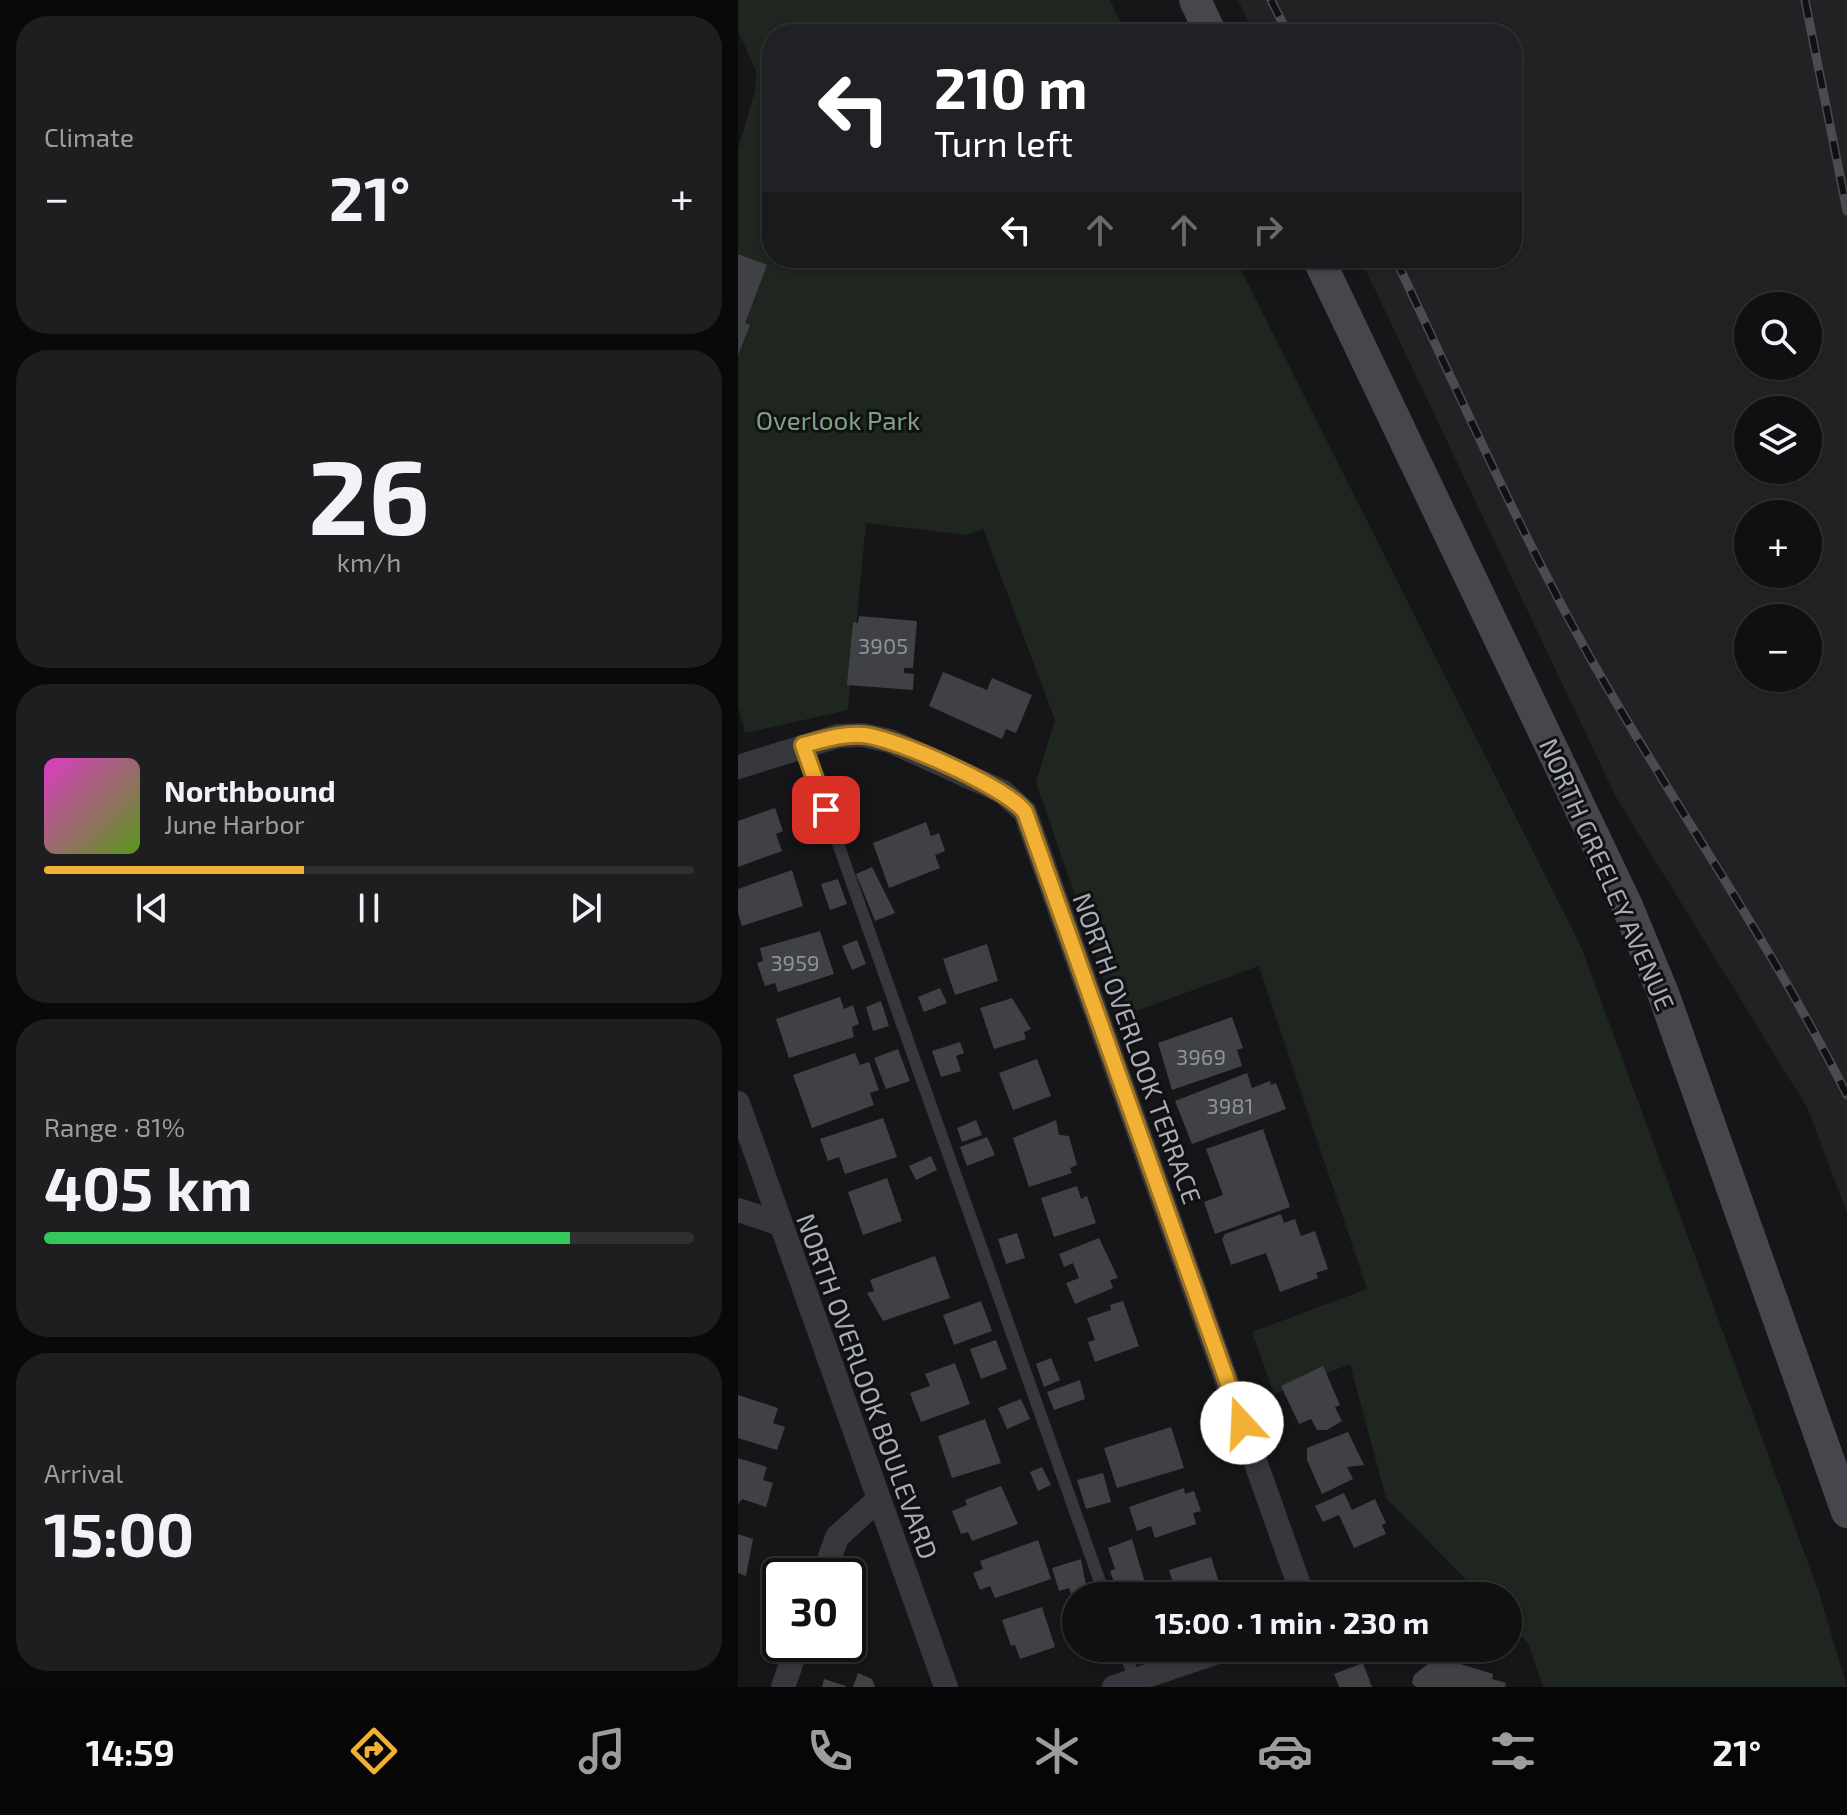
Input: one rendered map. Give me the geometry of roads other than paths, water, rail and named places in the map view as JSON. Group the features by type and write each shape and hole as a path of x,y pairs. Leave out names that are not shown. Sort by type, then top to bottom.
{"main road":[{"path":"1195,0 1206,24"},
{"name":"NORTH GREELEY AVENUE","path":"1323,268 1627,906 1663,993 1847,1512"}],"street":[{"name":"NORTH OVERLOOK TERRACE","path":"738,767 838,736 863,735 890,741 1003,792 1025,812 1298,1582"},
{"name":"NORTH OVERLOOK BOULEVARD","path":"738,1103 946,1687"},
{"path":"738,1210 781,1224"},
{"path":"829,1558 837,1537 879,1499"},
{"path":"783,1687 792,1662"},
{"path":"1124,1683 1188,1662"}],"lane":[{"path":"803,745 1100,1582"},
{"path":"1123,1662 1124,1683"}],"railway":[{"path":"1271,0 1283,24"},
{"path":"1805,0 1847,211"},
{"path":"1400,268 1565,612 1787,984 1847,1095"}],"park label":[{"name":"Overlook Park","path":"838,419"}]}
